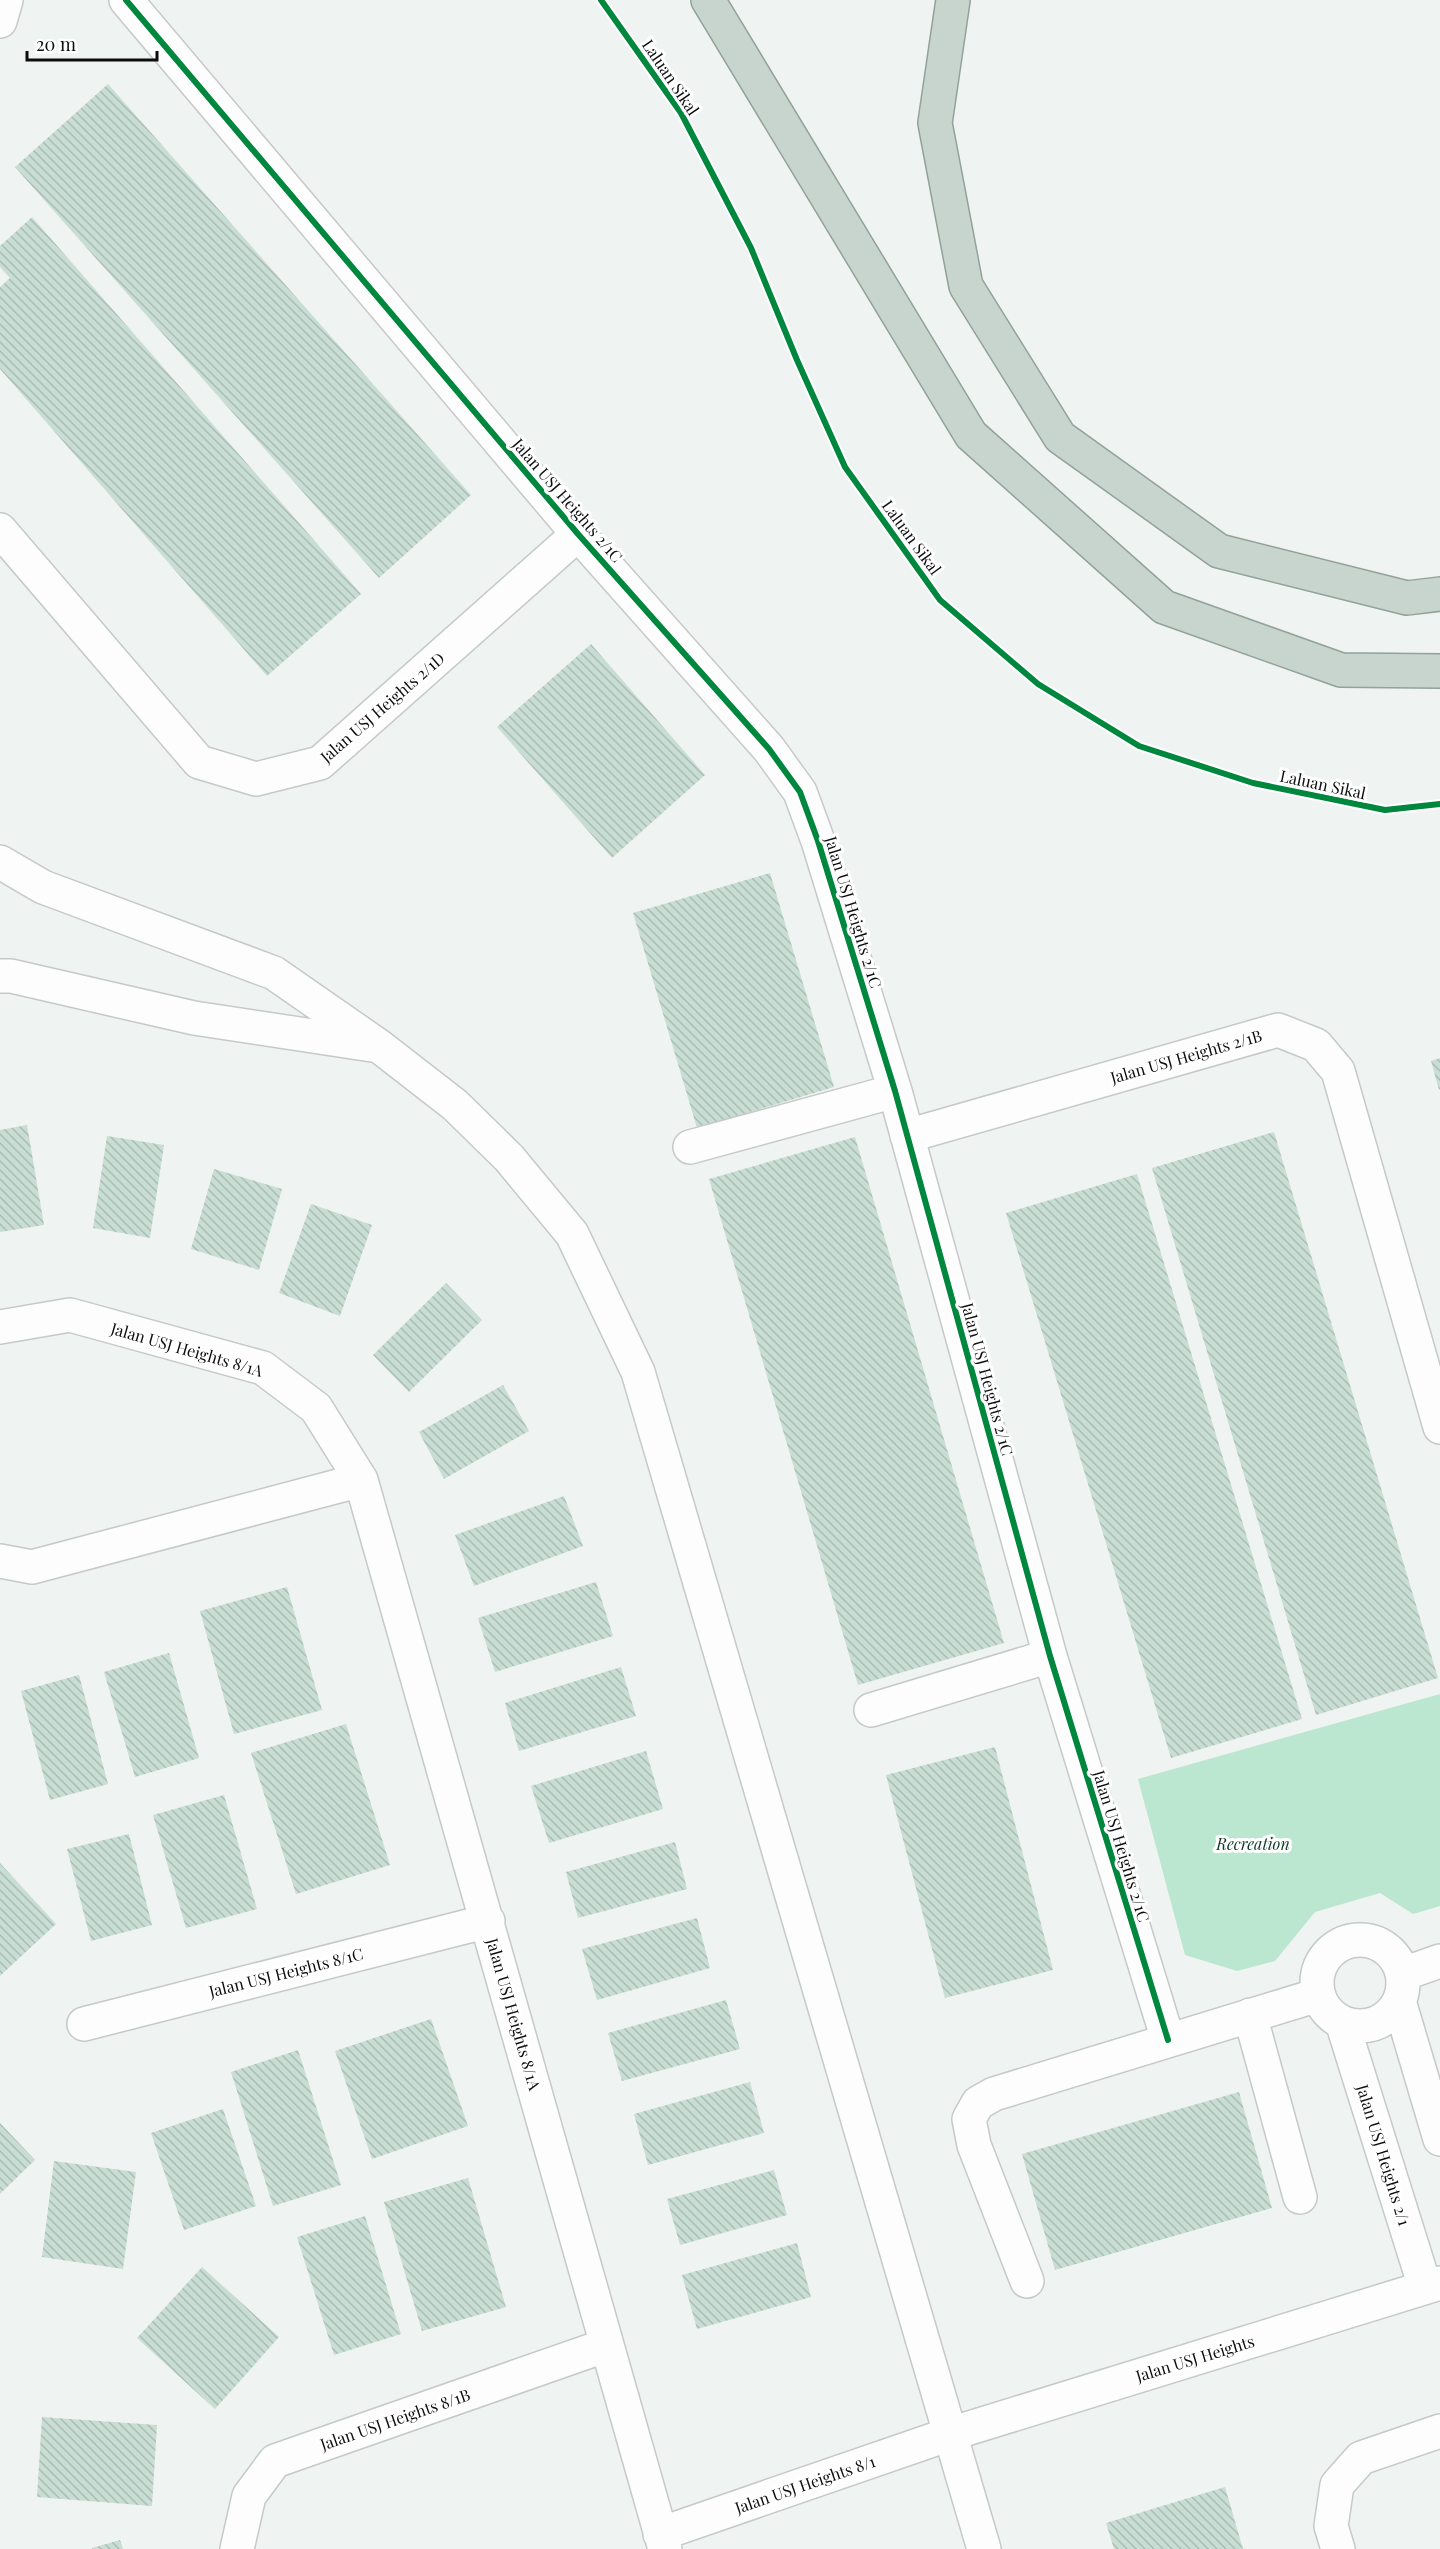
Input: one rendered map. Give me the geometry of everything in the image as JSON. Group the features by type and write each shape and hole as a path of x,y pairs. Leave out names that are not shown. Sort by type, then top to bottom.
{"highway":[{"path":"708,0 971,435 1164,608 1341,670 1440,671"},
{"path":"953,0 935,123 966,286 1060,437 1219,551 1407,598 1440,594"}],"street":[{"path":"0,21 6,0"},
{"name":"Jalan USJ Heights 2/1C","path":"126,0 578,534 769,749 800,792 818,841 895,1091 1050,1656 1168,2040"},
{"name":"Jalan USJ Heights 2/1D","path":"0,530 199,762 256,779 320,763 578,534"},
{"path":"0,862 43,887 274,973 379,1046 455,1105 509,1158 572,1234 638,1372 984,2549"},
{"path":"0,976 11,976 194,1018 379,1046"},
{"name":"Jalan USJ Heights 2/1B","path":"907,1136 1278,1030 1316,1045 1338,1071 1440,1427"},
{"path":"690,1147 895,1091"},
{"name":"Jalan USJ Heights 8/1A","path":"0,1327 70,1315 263,1368 316,1408 362,1480 663,2541"},
{"path":"0,1561 32,1567 362,1480"},
{"path":"871,1710 1050,1656"},
{"name":"Jalan USJ Heights 8/1C","path":"84,2024 488,1921"},
{"path":"1440,1961 1401,1987 1390,2015 1376,2024 1359,2026 1342,2022 1326,2011 1318,1995 1317,1974 1325,1956 1340,1944 1350,1941 1359,1939 1378,1943 1394,1955 1401,1987 1440,2139"},
{"path":"1027,2281 974,2145 969,2119 978,2103 994,2094 1318,1995"},
{"path":"1250,2015 1300,2197"},
{"name":"Jalan USJ Heights 2/1","path":"1342,2022 1433,2285"},
{"name":"Jalan USJ Heights","path":"950,2434 1433,2285"},
{"name":"Jalan USJ Heights 8/1B","path":"237,2549 249,2496 275,2461 607,2345"},
{"path":"1338,2549 1331,2526 1337,2485 1361,2458 1440,2431"},
{"name":"Jalan USJ Heights 8/1","path":"663,2541 950,2434"}],"green space":[{"name":"Recreation","path":"1440,1694 1440,1906 1413,1914 1380,1893 1315,1912 1275,1961 1237,1971 1185,1955 1138,1779"}],"building":[{"path":"108,84 471,495 379,578 15,167"},
{"path":"32,217 361,594 267,676 0,369 0,287 10,278 0,267 0,246"},
{"path":"591,644 705,775 612,858 497,727"},
{"path":"770,873 834,1087 697,1128 633,913"},
{"path":"1440,1058 1440,1089 1439,1090 1431,1061"},
{"path":"27,1125 44,1225 0,1232 0,1130"},
{"path":"1274,1132 1438,1678 1316,1715 1152,1168"},
{"path":"107,1136 164,1145 150,1238 93,1228"},
{"path":"855,1137 1004,1643 858,1685 709,1179"},
{"path":"214,1169 282,1189 259,1270 191,1249"},
{"path":"1137,1174 1302,1719 1171,1758 1006,1213"},
{"path":"311,1204 372,1225 340,1316 279,1293"},
{"path":"446,1283 482,1320 409,1392 373,1355"},
{"path":"503,1385 529,1431 444,1479 419,1432"},
{"path":"564,1496 583,1546 474,1586 455,1535"},
{"path":"596,1582 613,1636 495,1672 478,1618"},
{"path":"287,1587 322,1710 234,1734 200,1611"},
{"path":"169,1653 199,1758 135,1777 104,1672"},
{"path":"621,1667 636,1716 519,1751 505,1703"},
{"path":"79,1675 108,1784 50,1800 21,1691"},
{"path":"346,1724 390,1865 296,1894 251,1753"},
{"path":"995,1747 1053,1970 945,1998 886,1775"},
{"path":"646,1751 663,1809 549,1843 531,1786"},
{"path":"224,1795 257,1909 186,1928 153,1815"},
{"path":"129,1834 152,1925 91,1941 67,1849"},
{"path":"675,1842 687,1889 578,1918 566,1872"},
{"path":"0,1863 56,1924 0,1976"},
{"path":"697,1918 710,1968 597,2000 582,1949"},
{"path":"726,2000 740,2049 622,2081 608,2033"},
{"path":"431,2019 468,2126 372,2159 335,2051"},
{"path":"298,2050 341,2185 273,2206 231,2072"},
{"path":"750,2082 764,2133 648,2165 634,2114"},
{"path":"1239,2092 1272,2208 1055,2270 1022,2154"},
{"path":"223,2109 256,2206 184,2230 151,2133"},
{"path":"0,2123 35,2160 0,2194"},
{"path":"54,2161 136,2172 123,2269 42,2257"},
{"path":"774,2170 787,2215 680,2245 667,2199"},
{"path":"468,2178 506,2307 422,2331 384,2202"},
{"path":"365,2216 401,2334 334,2355 297,2237"},
{"path":"797,2243 811,2297 697,2329 682,2275"},
{"path":"202,2267 279,2337 215,2409 137,2338"},
{"path":"42,2417 157,2425 152,2506 37,2497"},
{"path":"1225,2487 1243,2549 1114,2549 1106,2523"},
{"path":"120,2540 123,2549 92,2549 92,2548"}],"cycle path":[{"path":"126,0 578,534 769,749 800,792 818,841 895,1091 1050,1656 1168,2040"},
{"name":"Laluan Sikal","path":"601,0 681,113 751,248 797,360 845,467 940,600 1038,684 1139,746 1253,783 1385,810 1440,804"}]}
